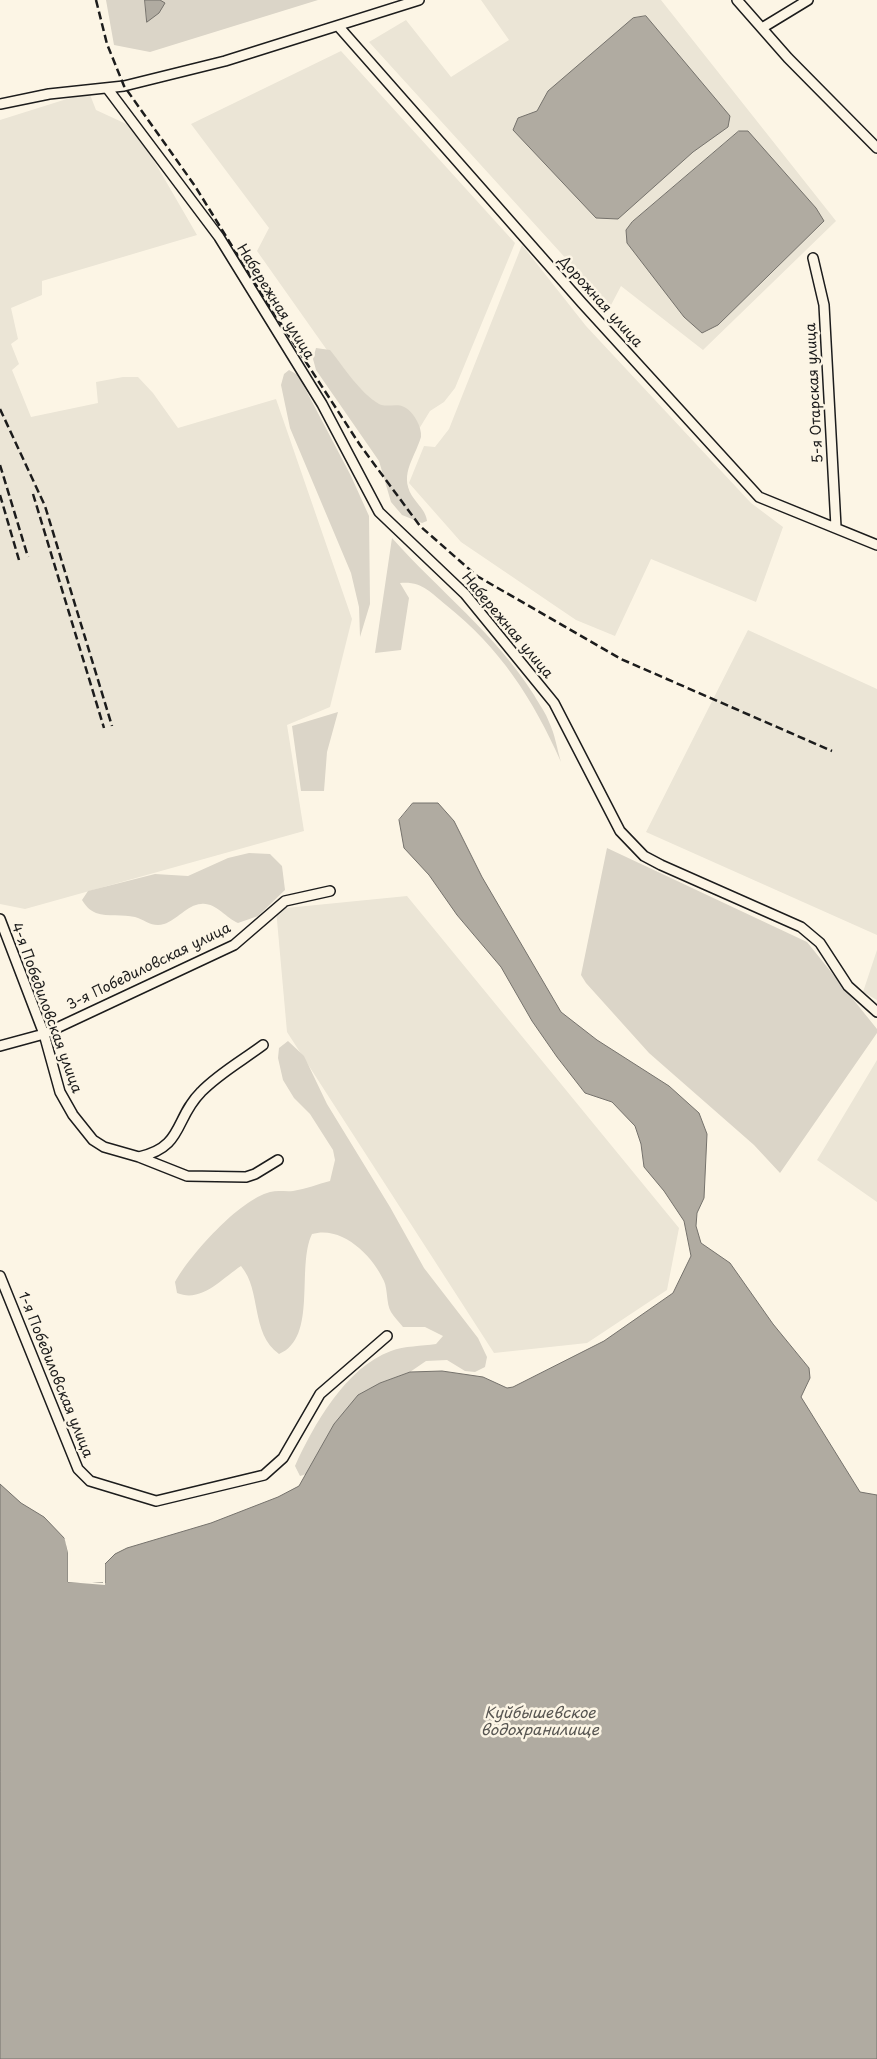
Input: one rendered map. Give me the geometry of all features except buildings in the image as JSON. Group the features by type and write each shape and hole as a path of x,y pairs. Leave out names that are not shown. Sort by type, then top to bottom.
{"street":[{"path":"0,104 49,94 107,88 225,61 419,0"},
{"path":"737,0 875,144"},
{"path":"762,28 808,0"},
{"name":"Дорожная улица","path":"338,26 582,303 759,497 877,545"},
{"name":"Набережная улица","path":"107,88 218,238 322,404 379,512 465,594 554,703 620,831 632,846 661,865 801,928 820,943 848,986 877,1012"},
{"name":"5-я Отарская улица","path":"813,258 824,306 836,527"},
{"name":"3-я Победиловская улица","path":"0,1046 44,1034 234,945 285,901 330,891"},
{"name":"4-я Победиловская улица","path":"0,919 44,1034 54,1076 73,1116 98,1144 139,1157 176,1173 201,1176 246,1177 255,1174 278,1160"},
{"path":"139,1157 163,1149 171,1141 201,1092 263,1045"},
{"name":"1-я Победиловская улица","path":"0,1276 78,1469 90,1481 156,1501 264,1475 283,1458 320,1394 387,1336"}],"shaded area":[{"path":"106,0 318,0 150,52 114,45"},
{"path":"481,0 661,0 836,221 703,350 621,286 610,307 369,42 406,20 451,77 509,40"},
{"path":"341,51 515,243 455,388 444,402 430,411 411,442 370,411 257,251 269,228 191,124"},
{"path":"89,92 96,110 135,128 197,235 42,281 42,295 11,308 18,339 11,344 19,364 12,370 31,417 98,403 96,382 123,377 138,377 153,393 178,428 276,399 352,619 330,707 287,725 304,831 25,909 0,904 0,120"},
{"path":"522,245 586,326 751,503 783,527 756,602 651,559 615,636 576,620 461,542 409,483 424,446 435,447 449,429"},
{"path":"316,348 330,350 358,386 379,404 403,406 415,417 419,425 421,437 409,468 407,484 410,492 424,512 427,521 422,523 402,515 391,502 379,461 316,370 313,359"},
{"path":"289,370 298,375 351,476 369,516 370,604 360,637 359,607 351,573 290,428 281,385 284,374"},
{"path":"392,538 485,632 519,673 548,719 561,762 527,696 499,657 465,622 425,588 414,584 400,583 409,598 401,650 375,653"},
{"path":"748,630 877,689 877,935 646,832"},
{"path":"338,712 327,752 324,791 301,791 292,726"},
{"path":"607,848 807,942 877,1029 877,1033 780,1173 754,1145 649,1053 581,975"},
{"path":"249,853 270,854 282,866 285,890 258,916 238,923 211,905 206,904 191,907 169,922 156,925 135,917 96,913 91,911 82,900 88,891 155,874 188,876 228,858"},
{"path":"407,896 679,1228 667,1290 587,1343 494,1353 287,1032 276,909"},
{"path":"877,950 877,1000 863,992"},
{"path":"288,1041 304,1056 327,1104 390,1207 424,1268 478,1338 487,1357 485,1367 475,1372 465,1371 447,1360 426,1361 410,1372 380,1383 334,1424 307,1474 300,1476 295,1466 311,1433 333,1400 360,1370 375,1359 391,1351 436,1344 443,1336 425,1327 403,1327 391,1312 384,1281 372,1262 345,1238 323,1232 312,1234 308,1248 302,1318 298,1333 291,1346 279,1354 264,1335 252,1287 241,1266 219,1283 203,1292 195,1295 177,1293 175,1282 192,1258 216,1230 244,1206 270,1192 298,1190 330,1181 335,1160 333,1150 310,1114 294,1098 283,1080 278,1058 279,1048"},
{"path":"877,1060 877,1202 817,1160"}],"water":[{"path":"145,0 160,0 165,3 159,13 147,22"},
{"path":"646,16 730,116 728,127 693,152 618,219 596,218 513,130 518,118 537,111 548,91 633,18"},
{"path":"739,131 748,131 816,208 824,221 718,325 702,333 684,317 627,243 626,230 632,222"},
{"name":"Куйбышевское водохранилище","path":"413,803 438,803 454,821 482,877 561,1012 597,1040 669,1086 699,1113 707,1134 704,1198 697,1213 696,1226 701,1243 730,1263 773,1324 809,1368 810,1378 801,1397 860,1492 877,1495 877,2059 0,2059 0,1484 21,1503 44,1517 66,1540 68,1582 105,1583 105,1564 115,1554 127,1548 211,1523 278,1497 299,1486 334,1424 358,1395 380,1383 410,1372 442,1371 483,1377 507,1388 513,1387 604,1341 673,1293 691,1256 684,1221 664,1191 644,1167 641,1144 635,1126 612,1102 585,1093 532,1021 501,967 457,915 429,875 404,848 399,820"}],"pier":[{"path":"63,1532 69,1539 71,1552 70,1580 103,1583 103,1564 105,1560 105,1585 68,1582 68,1553"}],"railway":[{"path":"96,0 107,44 124,86 195,186 261,293 360,445 420,526 477,576 621,659 832,751"},
{"path":"0,409 45,506 112,726"},
{"path":"0,465 28,557"},
{"path":"33,494 104,728"},
{"path":"0,495 19,560"}]}
